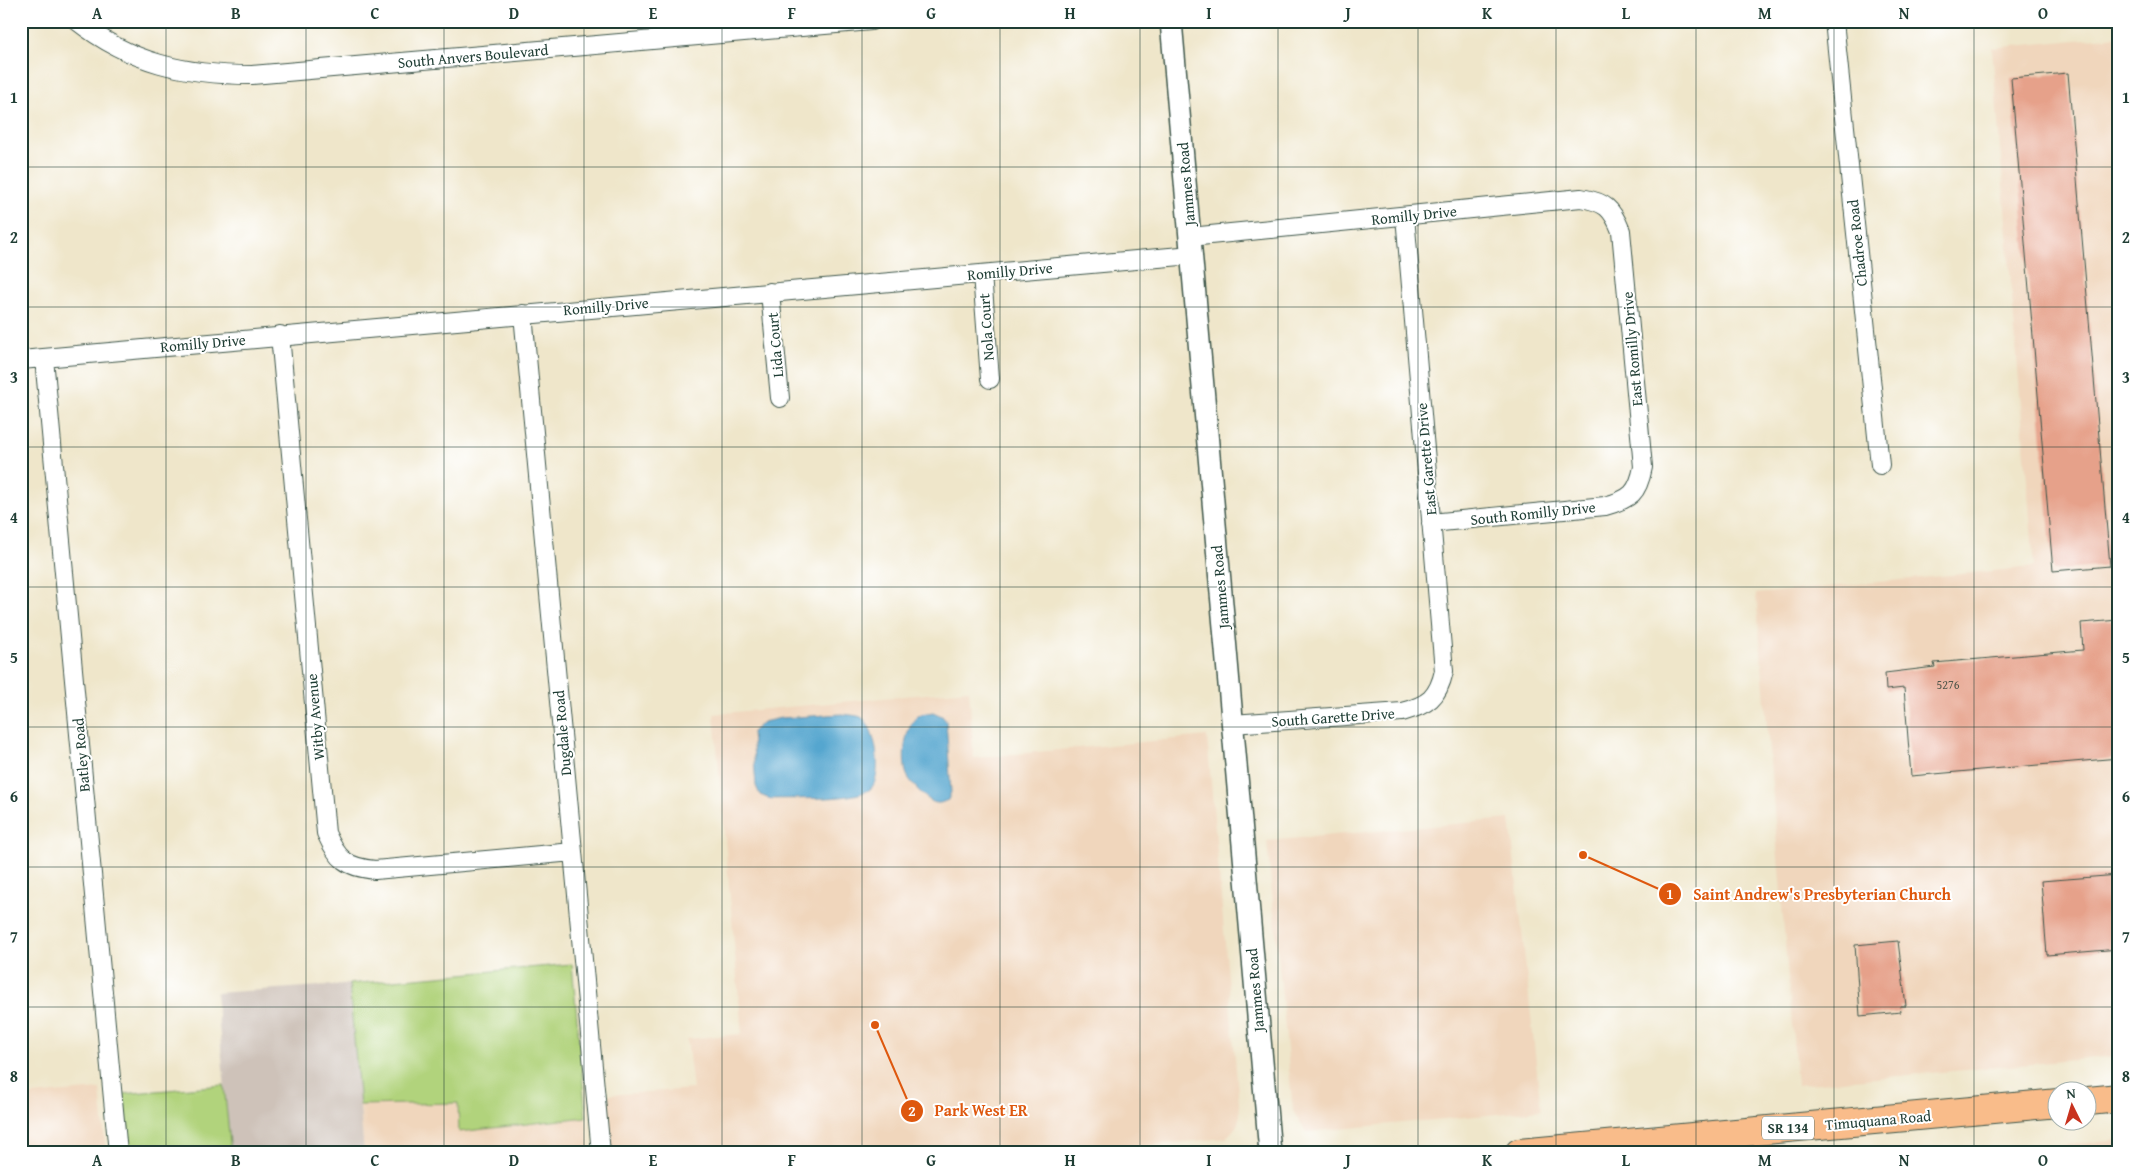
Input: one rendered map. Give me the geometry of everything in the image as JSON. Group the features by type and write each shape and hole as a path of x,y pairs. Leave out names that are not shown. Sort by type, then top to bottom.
{"main road":[{"path":"2098,1100 2119,1098"},
{"name":"Timuquana Road","path":"1519,1153 2048,1105"}],"street":[{"name":"South Anvers Boulevard","path":"81,24 109,43 142,59 215,75 252,75 871,21"},
{"name":"Jammes Road","path":"1171,21 1270,1153"},
{"name":"Chadroe Road","path":"1834,21 1880,466"},
{"name":"Romilly Drive","path":"21,360 280,335 982,274 1405,216 1581,198 1595,200 1606,206"},
{"name":"East Romilly Drive","path":"1606,206 1615,215 1621,231 1643,468 1640,484 1632,494"},
{"name":"East Garette Drive","path":"1405,216 1444,671 1440,689 1431,699"},
{"name":"Nola Court","path":"982,274 990,379"},
{"name":"Lida Court","path":"770,292 780,398"},
{"name":"Dugdale Road","path":"523,314 601,1153"},
{"name":"Witby Avenue","path":"280,335 326,834 334,851 345,863 375,870 574,852"},
{"name":"Batley Road","path":"44,358 118,1153"},
{"name":"South Romilly Drive","path":"1431,522 1606,506 1619,502 1632,494"},
{"name":"South Garette Drive","path":"1232,724 1402,712 1418,708 1431,699"}],"shaded area":[{"path":"2119,36 2119,1056 1797,1085 1756,594 2034,567 1992,48"},
{"path":"969,690 974,758 1207,736 1240,1115 1237,1126 1226,1138 1068,1153 610,1153 606,1095 693,1089 687,1039 742,1034 714,714"},
{"path":"1510,819 1541,1110 1306,1132 1293,1111 1267,841"},
{"path":"349,984 364,1153 231,1153 216,993"},
{"path":"100,1089 106,1153 21,1153 21,1096"},
{"path":"458,1103 459,1132 586,1117 590,1153 364,1153 360,1105"},
{"path":"2119,1140 2119,1153 1984,1153"}],"green space":[{"path":"572,964 586,1117 459,1132 458,1103 360,1105 349,984"},
{"path":"224,1085 231,1153 127,1153 122,1094"}],"water":[{"path":"933,712 942,716 946,721 951,792 948,800 941,803 929,800 920,792 907,775 904,761 905,743 910,727 920,715"},
{"path":"842,714 861,717 867,722 875,742 877,754 876,776 874,785 869,790 849,796 821,798 770,799 760,795 756,786 752,732 763,722 781,718"}],"building":[{"path":"2068,73 2110,566 2053,571 2011,78"},
{"path":"2119,620 2119,758 1911,776 1904,688 1886,690 1885,673 1935,667 1934,663 2083,650 2081,623"},
{"path":"2119,875 2119,949 2047,955 2041,881"},
{"path":"1898,941 1906,1006 1900,1006 1901,1012 1860,1016 1855,945"}],"place":[{"name":"Saint Andrew's Presbyterian Church","path":"1583,855"},
{"name":"Park West ER","path":"875,1025"}]}
